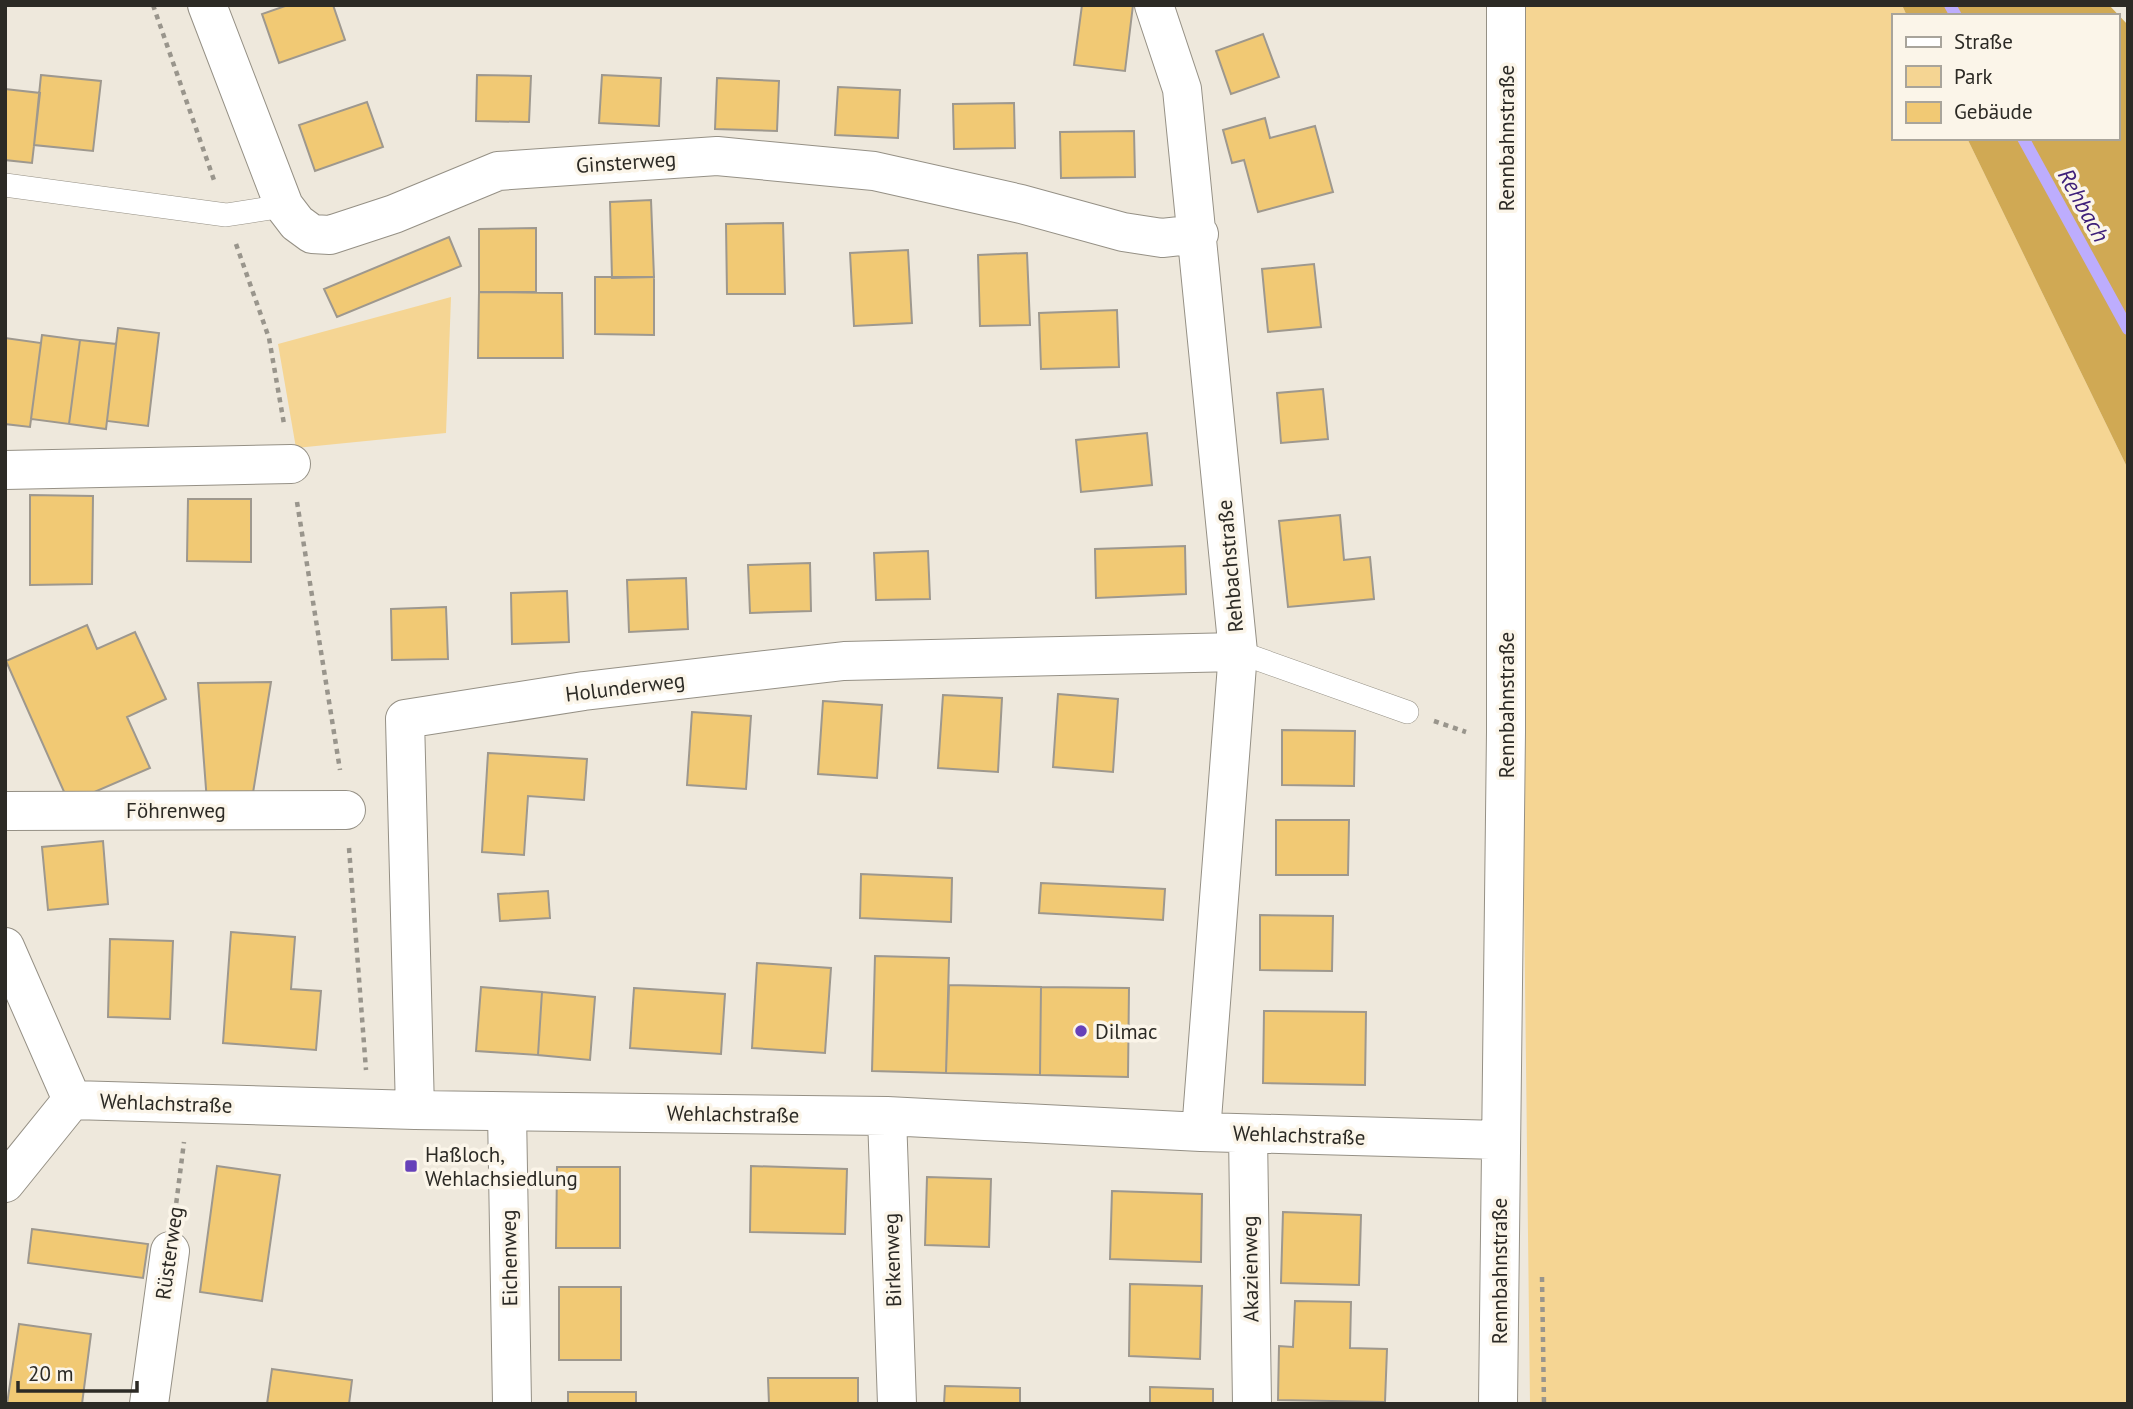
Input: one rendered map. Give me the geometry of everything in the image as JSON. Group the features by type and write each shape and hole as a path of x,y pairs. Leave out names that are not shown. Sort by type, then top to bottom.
{"street":[{"name":"Ginsterweg","path":"207,5 284,206 297,223 312,234 330,235 394,214 498,171 717,156 874,171 1021,204 1124,232 1162,238 1199,234"},
{"name":"Rehbachstraße","path":"1154,5 1182,89 1199,234 1237,652 1201,1132"},
{"name":"Rennbahnstraße","path":"1498,1404 1499,1140 1506,732 1506,5"},
{"path":"5,470 291,464"},
{"name":"Holunderweg","path":"415,1110 405,719 584,691 844,662 1237,652"},
{"name":"Föhrenweg","path":"5,811 346,810"},
{"path":"5,947 72,1100"},
{"name":"Wehlachstraße","path":"8,1176 72,1100 507,1112 887,1116 1248,1134 1499,1140"},
{"name":"Eichenweg","path":"507,1112 512,1404"},
{"name":"Birkenweg","path":"887,1116 897,1404"},
{"name":"Akazienweg","path":"1248,1134 1252,1404"},
{"name":"Rüsterweg","path":"149,1404 170,1251"}],"lane":[{"path":"5,185 226,215 284,206"},
{"path":"1237,652 1407,712"}],"path":[{"path":"153,5 269,338 346,810 369,1108"},
{"name":"Rüsterweg","path":"170,1251 189,1103"}],"green space":[{"path":"1525,5 1902,5 1906,14 1892,14 1892,140 1968,140 2128,469 2128,1404 1530,1404 1522,725"},
{"path":"451,297 446,433 296,448 278,344"}],"shaded area":[{"path":"1902,5 2109,5 2118,14 1906,14"},
{"path":"2119,16 2128,25 2128,469 1968,140 2119,140"}],"building":[{"path":"288,5 333,5 345,40 279,63 262,14"},
{"path":"1082,5 1133,5 1125,71 1074,65"},
{"path":"1263,34 1279,77 1231,94 1216,51"},
{"path":"41,75 101,81 93,151 34,145"},
{"path":"477,75 531,76 529,122 476,121"},
{"path":"602,75 661,78 659,126 599,123"},
{"path":"717,78 779,81 777,131 715,129"},
{"path":"838,87 900,90 898,138 835,135"},
{"path":"5,89 40,93 32,163 5,160"},
{"path":"367,102 383,147 315,171 299,125"},
{"path":"1014,103 1015,148 954,149 953,104"},
{"path":"1265,118 1270,138 1315,126 1333,192 1258,212 1244,160 1232,163 1223,130"},
{"path":"1134,131 1135,177 1061,178 1060,132"},
{"path":"651,200 654,277 612,278 610,202"},
{"path":"783,223 785,294 727,294 726,224"},
{"path":"536,228 536,292 479,292 479,229"},
{"path":"449,237 461,266 337,317 324,289"},
{"path":"908,250 912,323 854,326 850,253"},
{"path":"1027,253 1030,325 980,326 978,255"},
{"path":"1314,264 1321,327 1268,332 1262,269"},
{"path":"595,277 654,277 654,335 595,334"},
{"path":"479,292 562,293 563,358 478,358"},
{"path":"1117,310 1119,367 1041,369 1039,313"},
{"path":"118,328 159,333 148,426 107,421"},
{"path":"42,335 80,340 69,424 31,419"},
{"path":"5,338 41,343 30,427 5,424"},
{"path":"80,340 116,344 106,429 69,424"},
{"path":"1323,389 1328,439 1281,443 1277,393"},
{"path":"1147,433 1152,485 1081,492 1076,440"},
{"path":"30,495 93,496 92,584 30,585"},
{"path":"188,499 251,499 251,562 187,561"},
{"path":"1340,515 1344,560 1370,557 1374,599 1288,607 1279,521"},
{"path":"1185,546 1186,594 1096,598 1095,549"},
{"path":"928,551 930,599 876,600 874,553"},
{"path":"810,563 811,611 750,613 748,565"},
{"path":"686,578 688,629 629,632 627,580"},
{"path":"567,591 569,642 512,644 511,593"},
{"path":"446,607 448,659 392,660 391,609"},
{"path":"87,625 97,649 135,632 166,699 127,717 150,768 69,803 6,661"},
{"path":"271,682 252,799 207,802 198,683"},
{"path":"1058,694 1118,699 1113,772 1053,767"},
{"path":"943,695 1002,698 998,772 938,768"},
{"path":"823,701 882,705 877,778 818,774"},
{"path":"692,712 751,716 746,789 687,785"},
{"path":"1282,730 1355,731 1354,786 1282,785"},
{"path":"488,753 587,759 584,800 528,796 524,855 482,852"},
{"path":"1276,820 1349,820 1348,875 1276,875"},
{"path":"103,841 108,904 48,910 42,847"},
{"path":"861,874 952,878 951,922 860,918"},
{"path":"1041,883 1165,889 1163,920 1039,913"},
{"path":"548,891 550,918 500,921 498,894"},
{"path":"1260,915 1333,916 1332,971 1260,970"},
{"path":"231,932 295,937 291,989 321,991 316,1050 223,1043"},
{"path":"110,939 173,941 170,1019 108,1017"},
{"path":"875,956 949,958 946,1073 872,1071"},
{"path":"757,963 831,968 825,1053 752,1048"},
{"path":"949,985 1041,987 1040,1075 946,1073"},
{"path":"481,987 542,992 538,1055 476,1051"},
{"path":"1041,987 1129,988 1128,1077 1040,1075"},
{"path":"634,988 725,994 721,1054 630,1048"},
{"path":"542,992 595,997 590,1060 538,1055"},
{"path":"1264,1011 1366,1012 1365,1085 1263,1083"},
{"path":"217,1166 280,1175 262,1301 200,1292"},
{"path":"751,1166 847,1169 845,1234 750,1232"},
{"path":"557,1167 620,1167 620,1248 556,1248"},
{"path":"927,1177 991,1179 989,1247 925,1245"},
{"path":"1112,1191 1202,1194 1201,1262 1110,1259"},
{"path":"1283,1212 1361,1215 1359,1285 1281,1283"},
{"path":"32,1229 148,1244 143,1278 28,1263"},
{"path":"1130,1284 1202,1286 1200,1359 1129,1356"},
{"path":"559,1287 621,1287 621,1360 559,1360"},
{"path":"1295,1301 1351,1302 1350,1348 1387,1349 1385,1402 1278,1400 1279,1346 1293,1347"},
{"path":"19,1324 91,1334 82,1404 7,1404"},
{"path":"272,1369 352,1380 349,1404 267,1404"},
{"path":"768,1378 858,1378 858,1404 769,1404"},
{"path":"945,1386 1020,1388 1020,1404 944,1404"},
{"path":"1150,1387 1213,1389 1213,1404 1150,1404"},
{"path":"568,1392 636,1392 636,1404 568,1404"}],"waterway":[{"name":"Rehbach","path":"1950,5 1955,14"},
{"name":"Rehbach","path":"2024,140 2128,329"}],"place":[{"name":"Dilmac","path":"1081,1031"},
{"name":"Haßloch, Wehlachsiedlung","path":"411,1166"}]}
